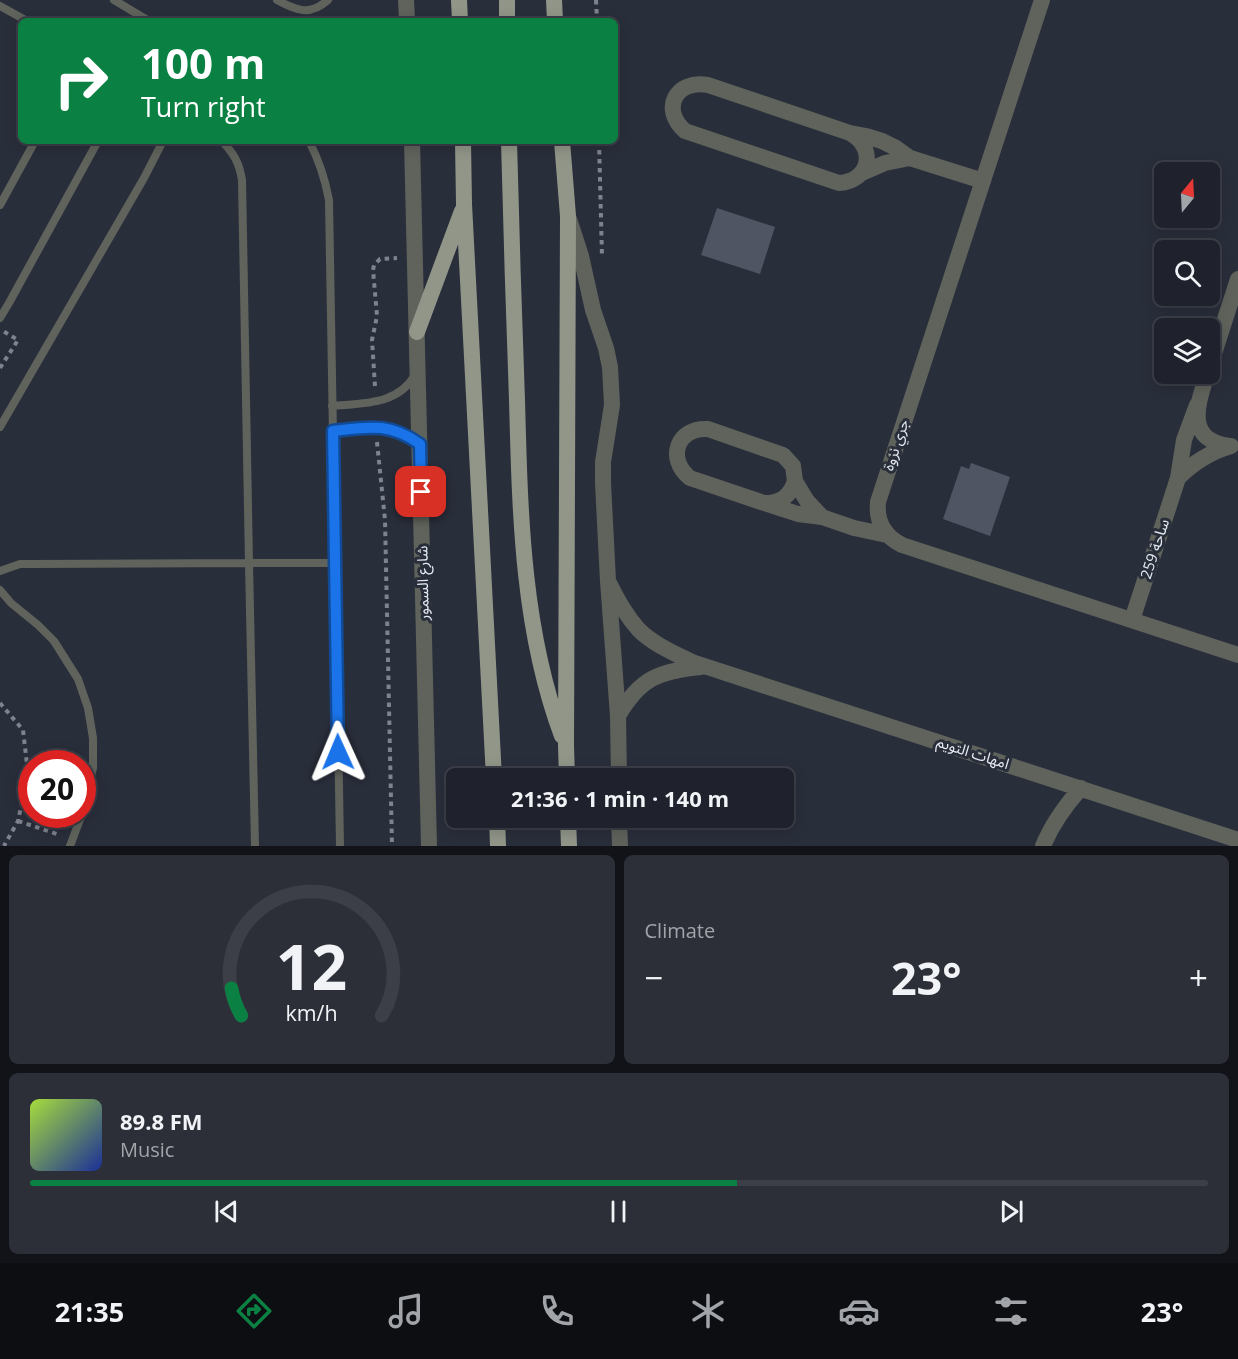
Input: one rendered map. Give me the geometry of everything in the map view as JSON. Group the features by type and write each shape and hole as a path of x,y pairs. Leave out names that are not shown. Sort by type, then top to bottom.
{"main road":[{"path":"459,0 460,18"},
{"path":"507,0 507,18"},
{"path":"554,0 555,18"},
{"path":"463,144 464,204 493,768"},
{"path":"509,144 519,463 525,572 538,653 550,705 566,746"},
{"path":"562,144 568,216 567,768"},
{"path":"417,332 464,204"},
{"path":"497,828 498,846"},
{"path":"568,828 569,846"}],"street":[{"path":"406,0 407,18"},
{"name":"جري نزوة","path":"887,536 878,520 878,502 1042,0"},
{"path":"910,158 885,162 848,183 839,183 685,131 678,125 672,110 674,101 684,88 700,83 850,133 882,141 897,148 910,158 982,181"},
{"path":"850,133 857,137 866,150 866,166 862,173"},
{"name":"شارع السمور","path":"412,144 429,846"},
{"path":"568,216 577,240 593,310 610,366 612,405 603,462 603,483 618,716 619,768"},
{"path":"1220,335 1238,279"},
{"name":"ساحة 259","path":"1132,620 1178,478 1184,440 1204,384"},
{"path":"1197,405 1198,424 1203,433 1220,445 1234,446"},
{"path":"822,518 807,501 795,481 793,466 783,455 708,429 692,430 680,442 677,450 679,466 690,478 798,514 822,518 887,536 903,545 1238,655"},
{"path":"1178,478 1201,458 1234,446"},
{"path":"764,502 771,503 784,498 789,494 795,481"},
{"name":"امهات التويم","path":"608,581 621,607 640,631 677,655 1238,840"},
{"name":"امهات التويم","path":"618,716 631,696 650,680 676,669 708,667"},
{"path":"1043,846 1060,814 1081,789"},
{"path":"620,828 620,846"}],"lane":[{"path":"114,0 144,18"},
{"path":"277,0 297,10 309,11 321,7 328,0"},
{"path":"0,6 22,18"},
{"path":"0,205 33,144"},
{"path":"0,318 96,144"},
{"path":"0,427 161,144"},
{"path":"225,144 236,157 242,180 255,846"},
{"path":"310,144 319,162 329,200 340,846"},
{"path":"332,406 376,402 397,394 413,379 419,369"},
{"path":"333,431 388,429 400,432 420,444"},
{"path":"0,571 20,564 335,562"},
{"path":"0,590 11,603 54,641 78,679 88,708 93,750"},
{"path":"71,843 76,828"}],"path":[{"path":"596,0 597,18"},
{"path":"376,402 372,340 377,316 374,265 380,259 414,258"},
{"path":"0,329 18,340 0,368"},
{"path":"376,428 386,520 392,846"},
{"path":"0,703 23,730 25,750"},
{"path":"4,846 18,821"},
{"path":"35,828 71,843"}],"building":[{"path":"717,208 775,227 760,274 701,255"},
{"path":"971,463 1010,477 990,536 943,519 961,466 969,469"}],"route":[{"path":"338,752 333,431 376,428 400,432 410,437 420,444 421,492"}]}
